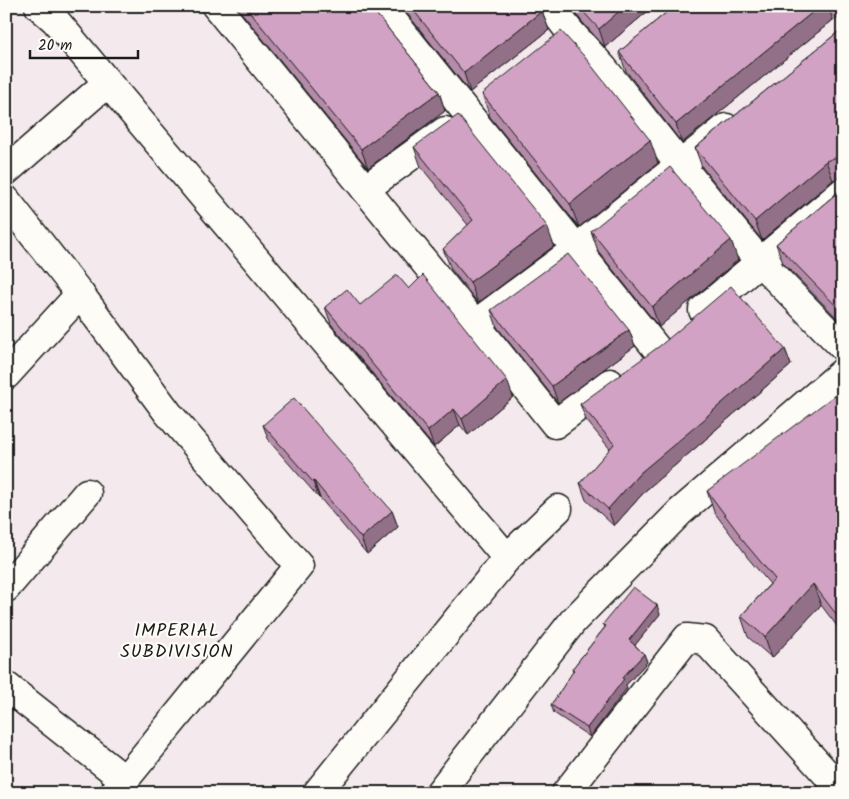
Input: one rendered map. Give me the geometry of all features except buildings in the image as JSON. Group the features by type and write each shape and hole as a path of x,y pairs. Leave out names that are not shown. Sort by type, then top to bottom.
{"street":[{"path":"216,6 555,424 672,336 843,192"},
{"path":"381,6 576,249 672,336"},
{"path":"550,6 571,33 612,62 680,165 760,262 843,346"},
{"path":"55,11 107,83 507,558"},
{"path":"549,50 571,33"},
{"path":"6,171 107,83"},
{"path":"366,190 490,97"},
{"path":"475,324 576,249 747,111"},
{"path":"6,200 80,294 168,413 299,566 119,786 6,686"},
{"path":"6,374 80,294"},
{"path":"439,793 573,621 680,512 843,372"},
{"path":"6,588 87,493"},
{"path":"317,793 507,558 558,509"},
{"path":"566,793 687,638 704,640 843,792"}],"district":[{"name":"IMPERIAL SUBDIVISION","path":"177,641"}]}
